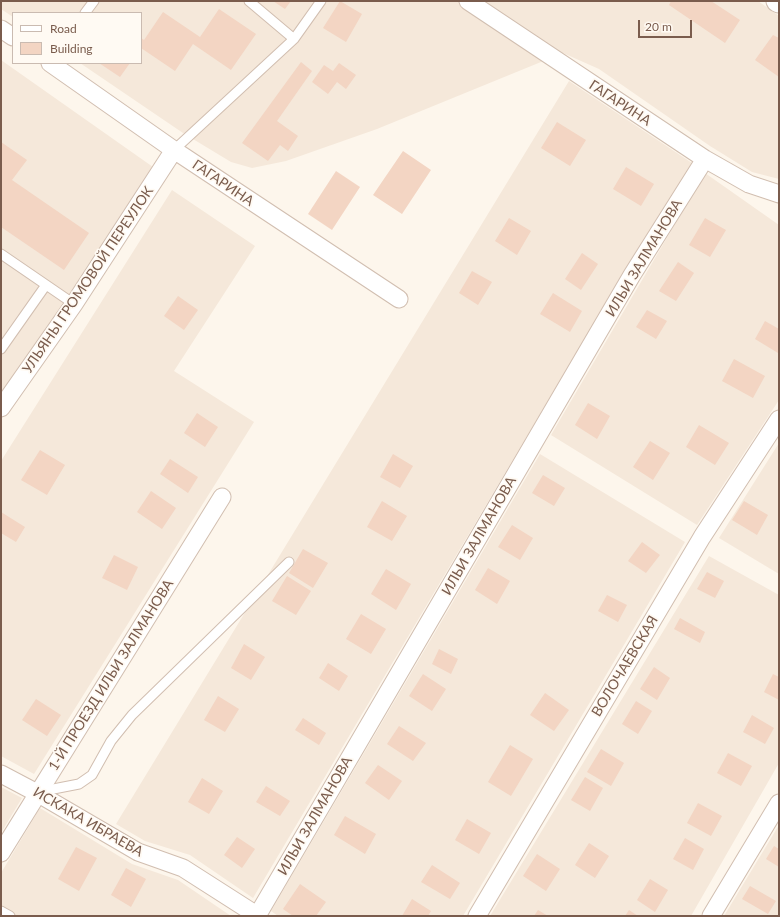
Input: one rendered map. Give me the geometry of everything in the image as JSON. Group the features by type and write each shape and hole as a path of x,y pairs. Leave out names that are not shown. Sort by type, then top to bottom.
{"street":[{"name":"ГАГАРИНА","path":"468,1 705,159 749,184 779,194"},
{"path":"1,29 12,36"},
{"name":"ГАГАРИНА","path":"51,64 174,150 399,299"},
{"name":"УЛЬЯНЫ ГРОМОВОЙ ПЕРЕУЛОК","path":"1,408 74,304 174,150"},
{"name":"ИЛЬИ ЗАЛМАНОВА","path":"257,916 632,275 705,159"},
{"name":"ВОЛОЧАЕВСКАЯ","path":"476,916 702,537 779,419"},
{"name":"1-Й ПРОЕЗД ИЛЬИ ЗАЛМАНОВА","path":"1,853 37,792 222,497"},
{"name":"ИСКАКА ИБРАЕВА","path":"1,774 37,792 138,852 183,868 257,916"},
{"path":"711,916 779,803"}],"lane":[{"path":"80,12 86,1"},
{"path":"86,12 94,1"},
{"path":"249,1 294,39"},
{"path":"174,150 294,39 321,1"},
{"path":"1,254 74,304"},
{"path":"1,349 46,285"},
{"path":"37,792 79,784 92,774 111,741 132,715 289,562"},
{"path":"1,911 10,916"}],"shaded area":[{"path":"1,1 758,1 779,16 779,179 752,172 710,146 599,69 563,53 377,129 286,161 252,168 231,162 183,133 81,64 142,64 142,12 12,12 12,16 1,9"},
{"path":"1,60 153,167 1,413"},
{"path":"569,81 692,163 626,269 253,898 190,855 145,841 116,824"},
{"path":"705,173 779,225 779,400 697,525 551,435"},
{"path":"172,190 255,246 174,371 254,422 34,774 1,756 1,461"},
{"path":"779,443 779,574 719,538"},
{"path":"540,454 685,542 463,916 278,916 271,911"},
{"path":"709,556 779,595 779,763 691,916 490,916"},
{"path":"1,787 22,798 1,833"},
{"path":"40,808 132,864 178,880 231,916 1,916 1,873"},
{"path":"779,825 779,916 724,916"}],"building":[{"path":"273,1 291,1 285,9"},
{"path":"340,1 362,14 346,42 323,28"},
{"path":"671,1 711,1 740,20 725,43 669,5"},
{"path":"219,9 256,34 231,70 193,44 175,71 142,49 142,39 144,40 163,12 200,37"},
{"path":"773,35 779,38 779,77 755,60"},
{"path":"301,62 312,71 277,121 298,136 288,151 280,145 268,161 242,143"},
{"path":"339,63 356,75 346,89 337,82 328,94 312,82 324,65 333,71"},
{"path":"100,64 129,64 120,77"},
{"path":"557,122 586,140 570,166 541,148"},
{"path":"1,142 27,160 12,180 89,233 64,270 1,227"},
{"path":"403,151 431,170 402,214 373,195"},
{"path":"626,167 654,184 641,206 613,189"},
{"path":"336,171 360,187 332,230 308,214"},
{"path":"509,218 531,231 517,255 495,241"},
{"path":"705,218 726,230 710,257 689,245"},
{"path":"582,253 598,264 581,290 565,279"},
{"path":"678,262 694,273 676,301 659,291"},
{"path":"472,271 492,282 478,305 459,293"},
{"path":"553,293 582,311 570,332 540,314"},
{"path":"178,296 198,310 184,330 164,316"},
{"path":"647,310 667,321 656,339 636,327"},
{"path":"765,321 779,329 778,353 755,339"},
{"path":"734,359 765,376 753,398 722,381"},
{"path":"588,403 610,416 597,439 575,425"},
{"path":"197,413 218,427 205,447 184,433"},
{"path":"699,425 729,443 715,465 686,447"},
{"path":"650,441 670,453 653,480 633,467"},
{"path":"40,450 65,465 47,495 21,480"},
{"path":"393,454 413,466 400,488 380,477"},
{"path":"170,459 198,477 188,493 160,474"},
{"path":"543,475 565,488 554,506 532,493"},
{"path":"151,491 176,508 162,529 137,512"},
{"path":"382,501 407,516 392,541 367,527"},
{"path":"744,501 768,515 757,535 732,520"},
{"path":"1,512 25,527 16,542 1,533"},
{"path":"512,525 533,538 520,560 498,547"},
{"path":"642,542 660,555 646,573 628,561"},
{"path":"303,549 328,563 313,588 289,573"},
{"path":"114,555 138,567 127,590 102,578"},
{"path":"488,568 510,581 497,604 475,590"},
{"path":"386,569 411,584 396,610 371,594"},
{"path":"707,572 724,581 715,598 697,589"},
{"path":"287,576 311,591 296,615 272,601"},
{"path":"607,595 627,605 618,622 598,611"},
{"path":"361,614 386,629 371,654 346,639"},
{"path":"680,618 705,632 700,643 674,629"},
{"path":"244,644 265,657 251,680 231,668"},
{"path":"439,649 458,659 451,674 432,664"},
{"path":"328,663 348,676 339,691 319,678"},
{"path":"654,667 670,678 657,700 640,689"},
{"path":"423,674 446,689 432,711 409,696"},
{"path":"773,674 779,677 779,700 764,692"},
{"path":"545,693 569,710 554,731 530,715"},
{"path":"218,696 239,709 225,732 204,720"},
{"path":"36,699 61,715 47,736 22,720"},
{"path":"636,701 652,711 638,734 622,724"},
{"path":"752,715 774,728 765,744 743,732"},
{"path":"303,718 326,733 319,745 295,730"},
{"path":"399,726 426,743 413,761 387,744"},
{"path":"510,745 533,759 511,796 488,782"},
{"path":"601,749 624,763 611,786 587,772"},
{"path":"728,753 752,766 741,786 717,773"},
{"path":"378,765 402,781 389,800 365,783"},
{"path":"585,777 603,788 590,811 571,800"},
{"path":"202,778 223,791 209,814 188,802"},
{"path":"266,786 290,801 280,816 256,802"},
{"path":"698,803 722,816 711,836 687,823"},
{"path":"345,816 376,834 365,854 334,835"},
{"path":"467,819 491,833 479,854 455,840"},
{"path":"237,837 255,849 242,868 224,855"},
{"path":"685,838 704,849 693,870 673,859"},
{"path":"589,843 609,856 595,878 575,865"},
{"path":"774,846 779,849 779,867 766,859"},
{"path":"76,847 97,858 79,891 58,879"},
{"path":"537,854 560,869 546,891 523,876"},
{"path":"432,865 460,883 450,899 421,882"},
{"path":"126,868 146,879 131,907 111,895"},
{"path":"650,879 668,890 655,912 637,900"},
{"path":"300,884 326,902 316,916 293,916 283,909"},
{"path":"750,886 776,901 768,914 742,899"},
{"path":"412,899 431,911 428,916 402,916"},
{"path":"538,910 548,916 534,916"},
{"path":"629,910 638,916 625,916"}]}
